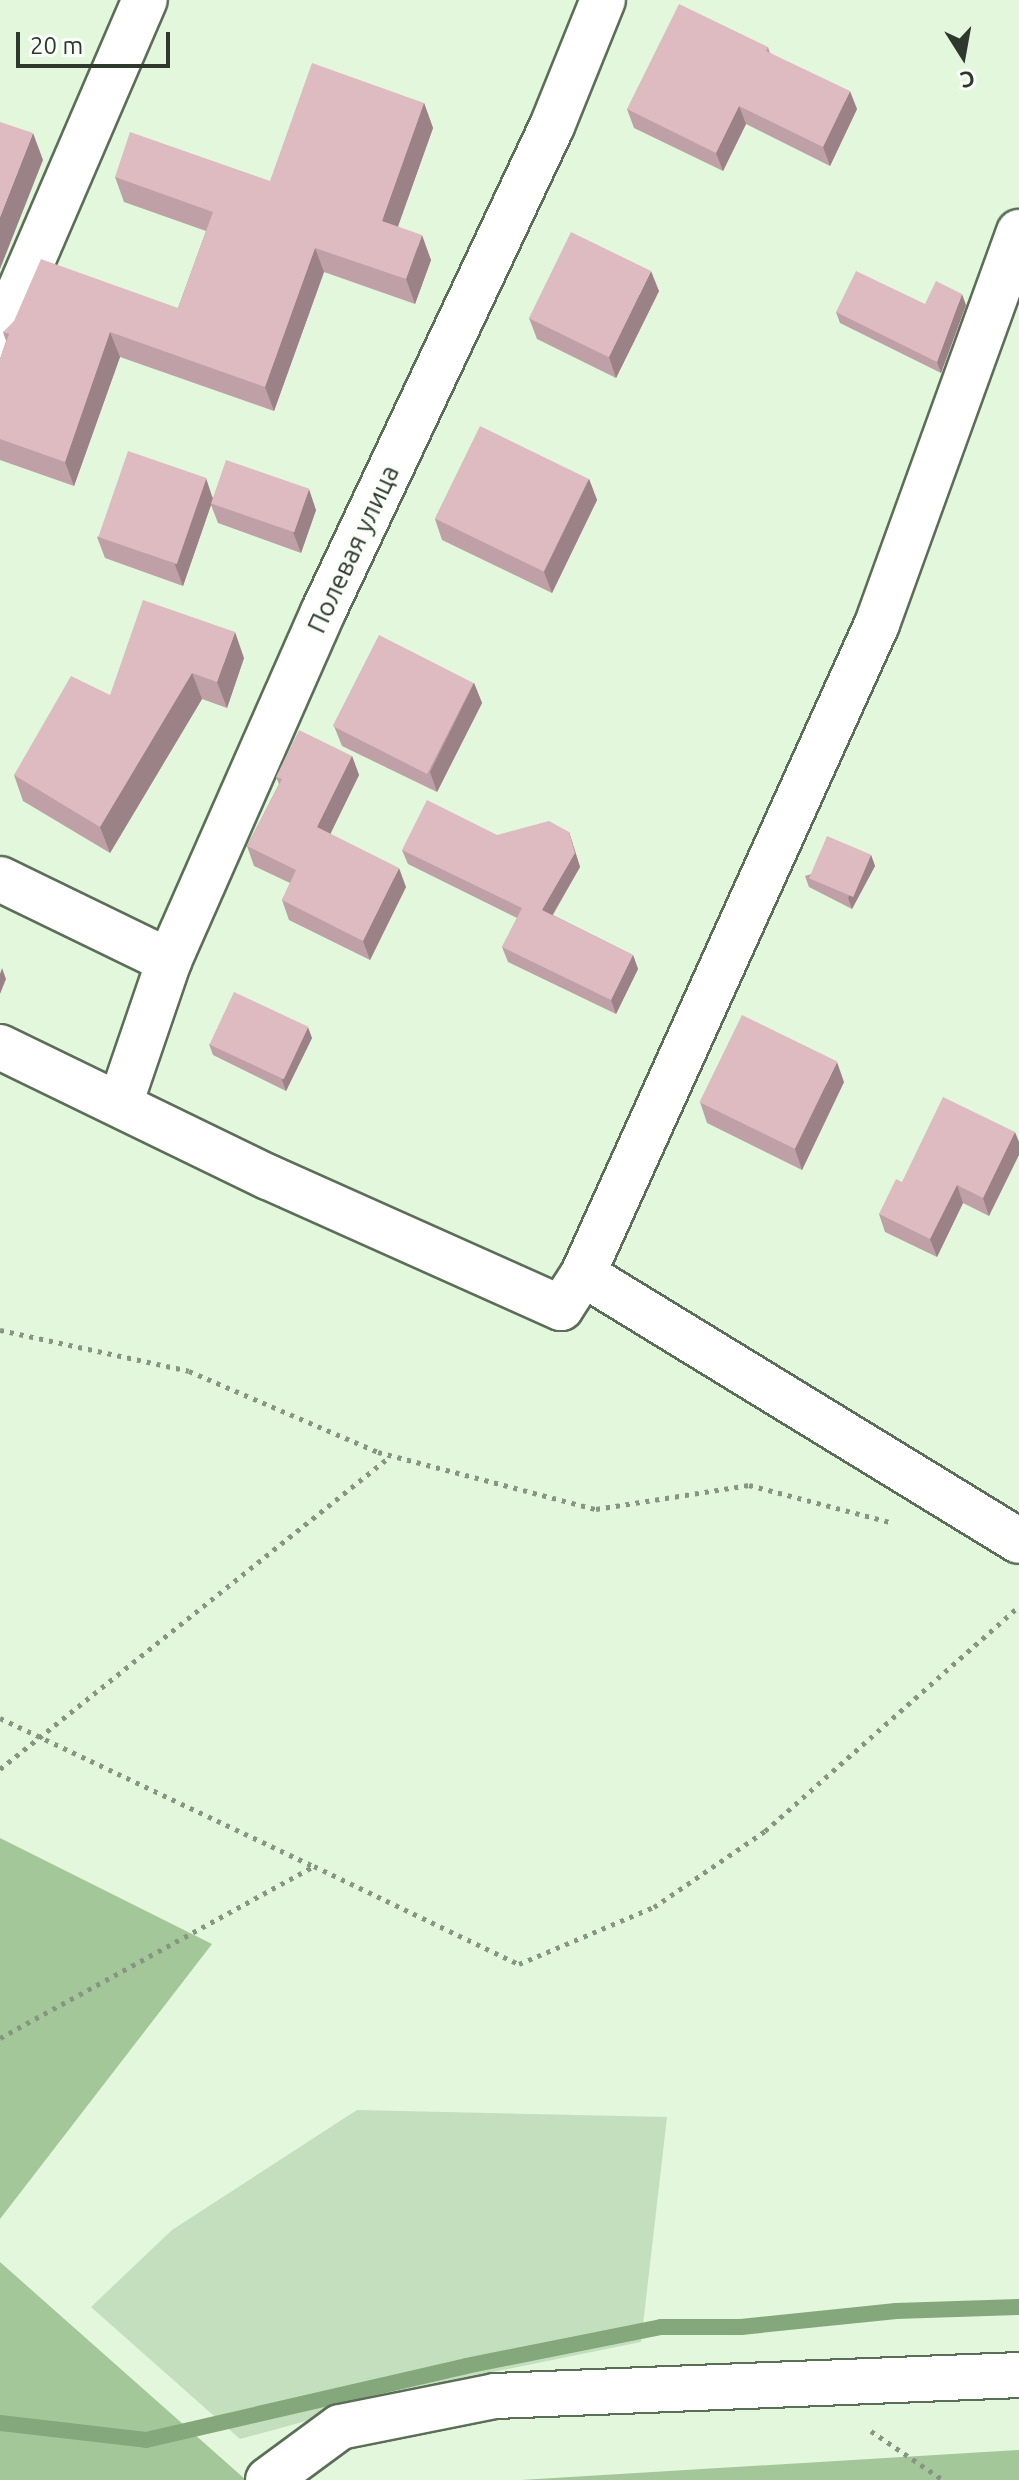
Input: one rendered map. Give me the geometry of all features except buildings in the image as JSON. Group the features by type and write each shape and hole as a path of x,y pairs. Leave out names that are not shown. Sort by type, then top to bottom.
{"street":[{"path":"0,336 145,0"},
{"name":"Полевая улица","path":"120,1104 169,961 323,612 552,126 603,0"},
{"path":"0,1047 561,1308 583,1274 877,624 1019,232"},
{"path":"0,879 169,961"},
{"path":"583,1274 1019,1541"},
{"path":"268,2480 340,2427 495,2396 1019,2375"}],"path":[{"path":"0,1330 189,1371 390,1456 596,1509 749,1485 899,1525"},
{"path":"0,1769 390,1456"},
{"path":"0,1718 519,1964 654,1907 765,1831 1019,1606"},
{"path":"0,2038 314,1866"}],"green space":[{"path":"0,1838 212,1944 0,2219"},
{"path":"357,2110 667,2117 641,2342 463,2378 240,2439 91,2307 172,2230"},
{"path":"0,2262 246,2480 0,2480"},
{"path":"1019,2450 1019,2480 521,2480"}],"waterway":[{"path":"0,2423 146,2440 466,2366 661,2327 741,2327 896,2311 1019,2307"}]}
